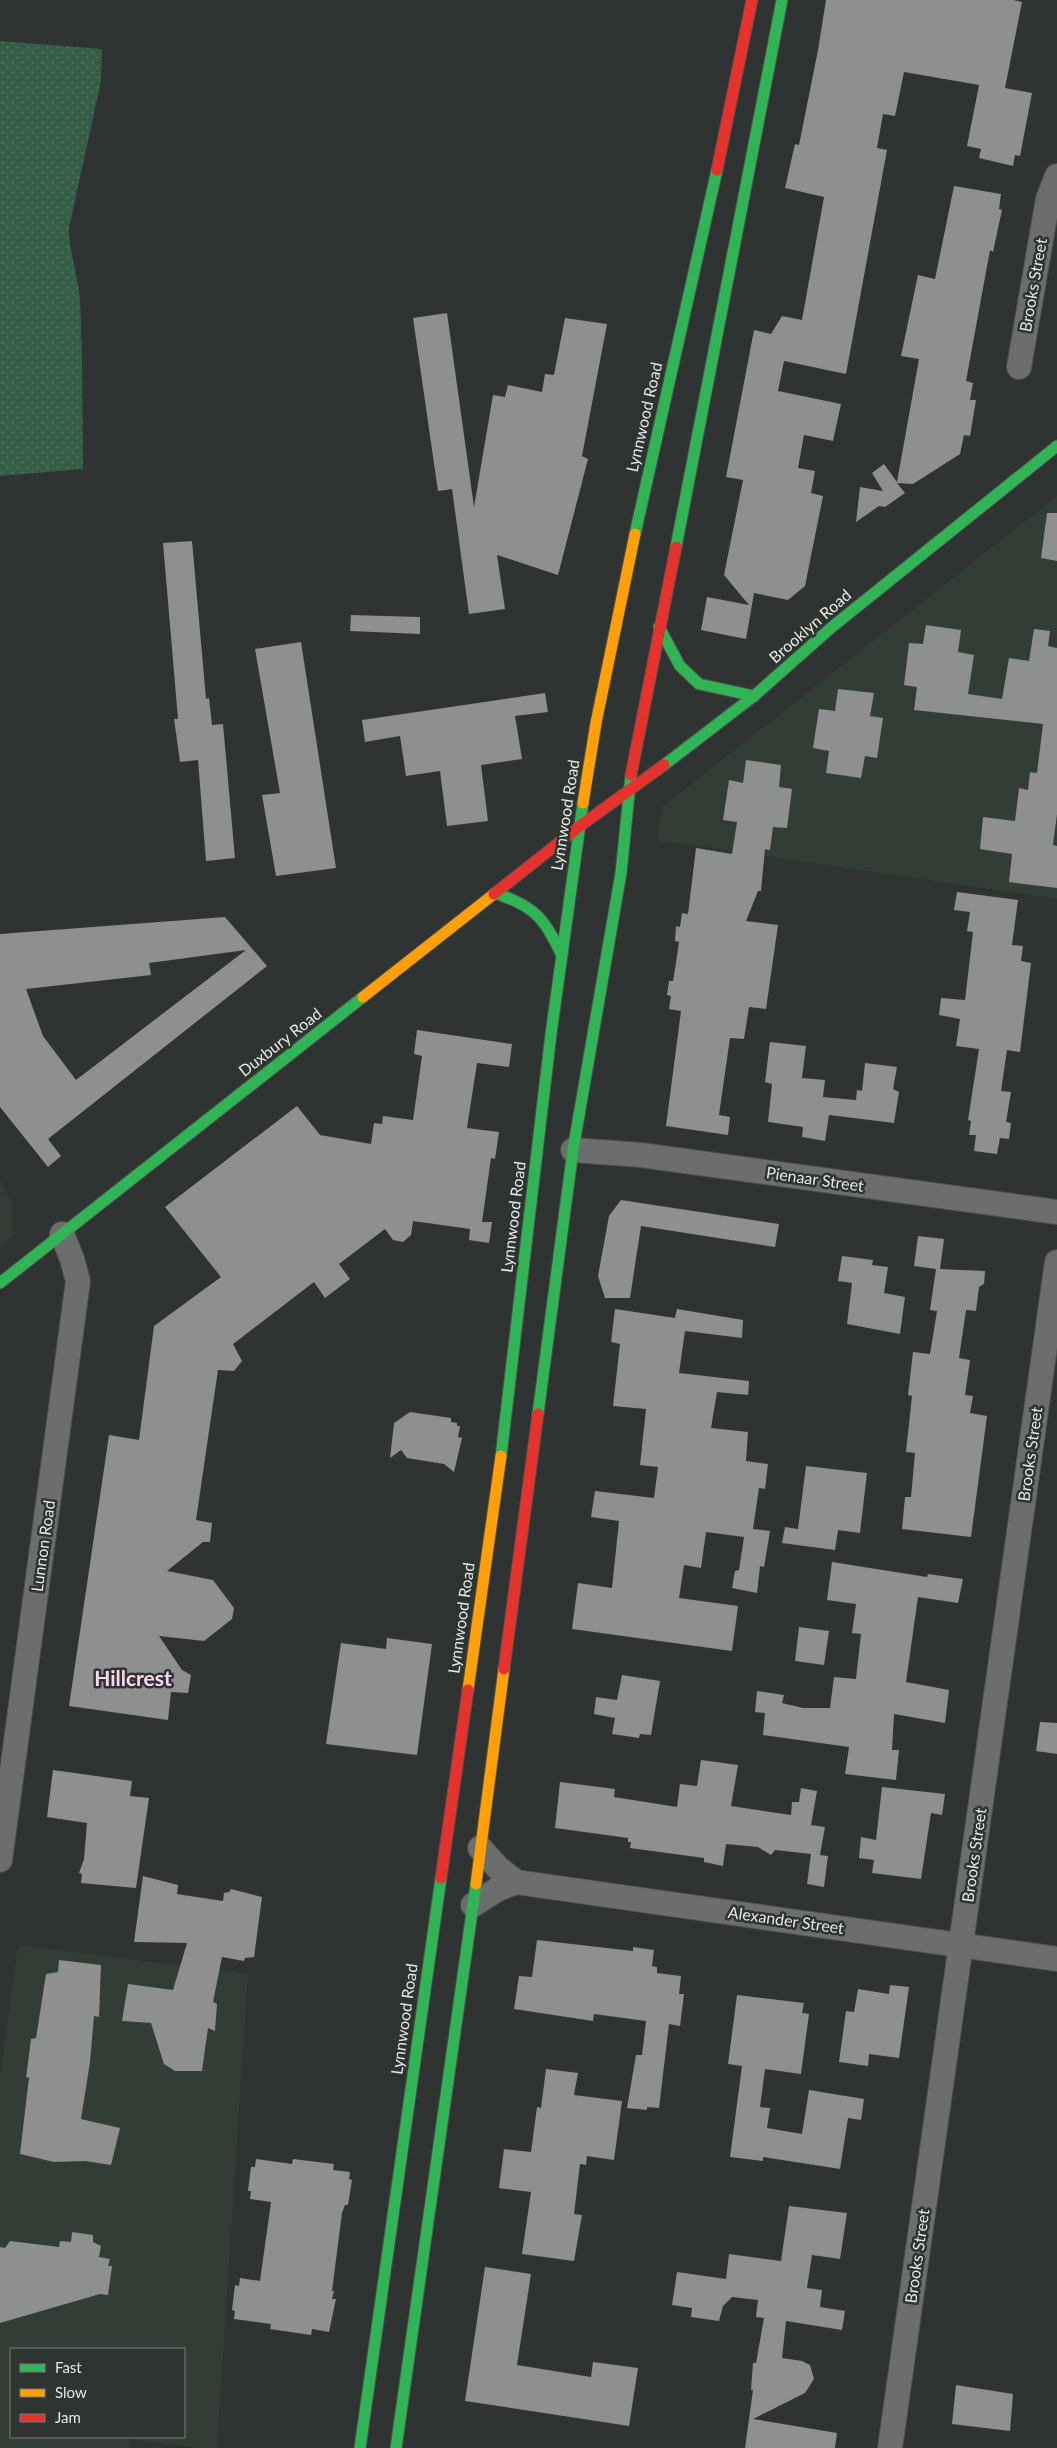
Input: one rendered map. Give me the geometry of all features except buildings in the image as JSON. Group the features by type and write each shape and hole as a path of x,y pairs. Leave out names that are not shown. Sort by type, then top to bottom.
{"main road":[{"name":"Lynnwood Road","path":"360,2448 500,1467 562,956 596,723 638,517 733,99 752,0"},
{"path":"396,2448 473,1905 566,1151 621,873 628,792 659,626 662,622 782,0"},
{"name":"Brooklyn Road","path":"580,826 754,696 832,627 1057,446"},
{"path":"659,626 683,670 691,679 699,684 754,696"},
{"name":"Duxbury Road","path":"0,1283 580,826"},
{"path":"495,893 523,902 538,913 548,924 562,956"},
{"path":"531,1211 540,1201 545,1190"}],"street":[{"name":"Brooks Street","path":"1019,367 1048,199 1057,176"},
{"name":"Pienaar Street","path":"566,1151 633,1154 1057,1212"},
{"name":"Lunnon Road","path":"0,1860 78,1281 62,1234"},
{"name":"Brooks Street","path":"890,2448 1057,1262"},
{"path":"480,1848 498,1868 516,1882"},
{"path":"473,1905 498,1889 516,1882"},
{"name":"Alexander Street","path":"516,1882 1057,1959"}],"shaded area":[{"path":"1057,496 1057,899 657,840 662,807"},
{"path":"0,1178 12,1205 12,1237 0,1248"},
{"path":"18,1945 248,1974 217,2448 198,2448 130,2439 129,2448 0,2448 0,2075"}],"green space":[{"path":"0,41 102,49 101,81 69,228 70,246 80,300 83,469 0,476"}],"traffic: fast":[{"path":"676,547 782,0"},
{"path":"635,534 717,170"},
{"path":"664,765 754,696 832,627 1057,446"},
{"path":"659,627 680,666 699,684 754,696"},
{"path":"538,1414 573,1150 621,873 631,775"},
{"path":"501,1456 551,1034 583,803"},
{"path":"495,893 520,903 537,915 550,932 562,956"},
{"path":"0,1283 363,997"},
{"path":"360,2448 441,1878"},
{"path":"396,2448 476,1884"}],"traffic: slow":[{"path":"583,803 596,723 635,534"},
{"path":"363,997 494,894"},
{"path":"468,1690 501,1456"},
{"path":"476,1884 504,1669"}],"traffic: jam":[{"path":"717,170 752,0"},
{"path":"631,775 676,547"},
{"path":"494,894 580,826 664,765"},
{"path":"504,1669 538,1414"},
{"path":"441,1878 468,1690"}],"district":[{"name":"Hillcrest","path":"133,1679"}]}
